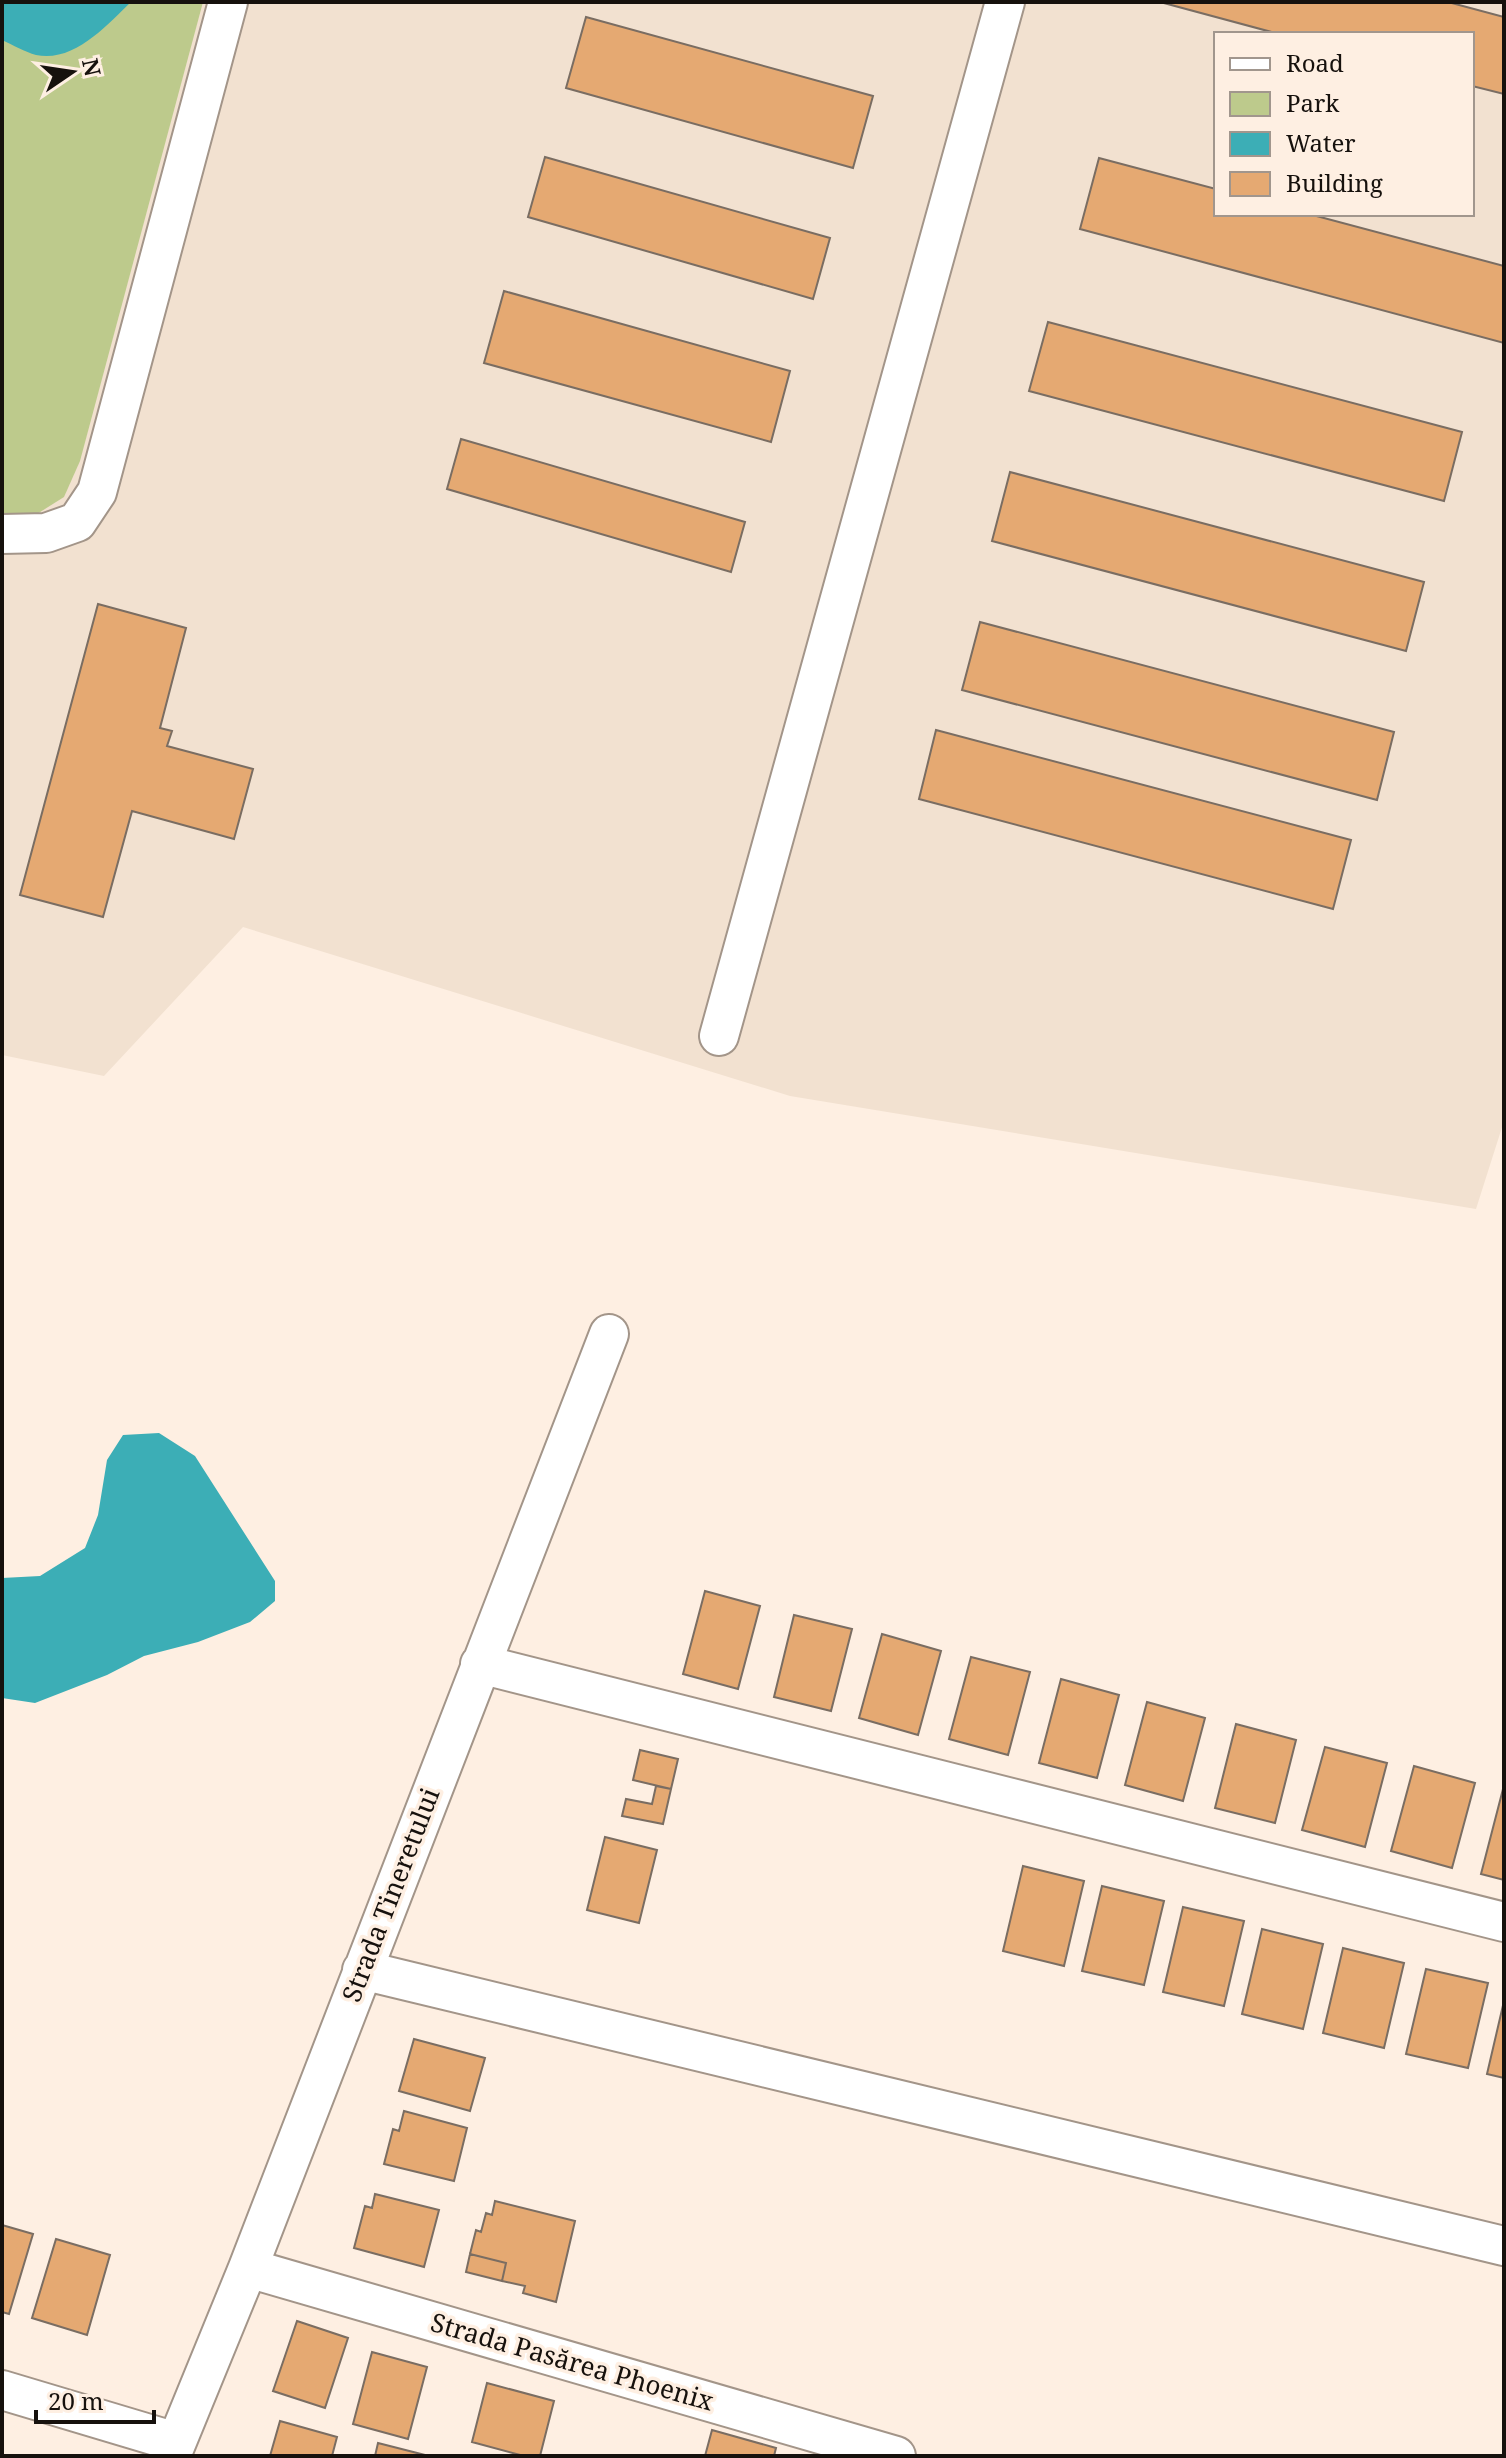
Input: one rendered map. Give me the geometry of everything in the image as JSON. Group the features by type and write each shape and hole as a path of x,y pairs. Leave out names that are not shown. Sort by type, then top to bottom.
{"street":[{"path":"2,534 46,533 77,522 97,492 228,2"},
{"path":"719,1036 1005,2"},
{"name":"Strada Tineretului","path":"174,2449 248,2268 609,1334"},
{"path":"480,1664 1504,1922"},
{"path":"362,1970 1504,2246"},
{"name":"Strada Pasărea Phoenix","path":"248,2268 896,2456"},
{"path":"2,2390 174,2449"}],"shaded area":[{"path":"2,2 1504,2 1504,1121 1476,1209 790,1096 243,927 104,1076 2,1055"}],"green space":[{"path":"2,2 203,2 80,461 64,497 37,514 2,515"}],"water":[{"path":"2,2 131,2 89,40 64,53 50,56 32,54 2,40"},
{"path":"159,1433 195,1456 275,1581 275,1601 250,1622 198,1642 144,1656 107,1675 35,1703 2,1698 2,1578 40,1576 85,1548 98,1515 107,1460 123,1435"}],"building":[{"path":"1160,2 1448,2 1504,17 1504,94 1474,86 1474,32 1272,32"},
{"path":"586,17 873,96 853,168 566,88"},
{"path":"545,157 830,238 813,299 528,217"},
{"path":"1099,158 1214,188 1214,216 1316,216 1504,266 1504,343 1080,229"},
{"path":"504,291 790,371 771,442 484,363"},
{"path":"1048,322 1462,432 1444,501 1029,391"},
{"path":"461,439 745,522 731,572 447,489"},
{"path":"1010,472 1424,582 1406,651 992,541"},
{"path":"98,604 186,628 160,728 172,731 167,746 253,769 234,839 132,811 103,917 20,895"},
{"path":"980,622 1394,732 1377,800 962,690"},
{"path":"936,730 1351,840 1333,909 919,799"},
{"path":"705,1591 760,1606 738,1689 683,1674"},
{"path":"794,1615 852,1629 831,1711 774,1697"},
{"path":"882,1634 941,1651 918,1735 859,1718"},
{"path":"971,1657 1030,1672 1008,1755 949,1739"},
{"path":"1061,1679 1119,1695 1097,1778 1039,1763"},
{"path":"1147,1702 1205,1718 1183,1801 1125,1785"},
{"path":"1236,1724 1296,1740 1275,1823 1215,1808"},
{"path":"1325,1747 1387,1763 1365,1847 1302,1830"},
{"path":"640,1750 678,1759 671,1789 633,1780"},
{"path":"1414,1766 1475,1783 1452,1868 1391,1851"},
{"path":"656,1786 671,1789 663,1824 622,1816 626,1799 652,1804"},
{"path":"1504,1789 1504,1880 1481,1874"},
{"path":"605,1837 657,1850 639,1923 587,1910"},
{"path":"1023,1866 1084,1881 1064,1966 1003,1951"},
{"path":"1102,1886 1164,1901 1144,1985 1082,1971"},
{"path":"1183,1907 1244,1921 1224,2006 1163,1992"},
{"path":"1262,1929 1323,1944 1303,2029 1242,2014"},
{"path":"1343,1948 1404,1963 1384,2048 1323,2033"},
{"path":"1426,1969 1488,1983 1468,2068 1406,2054"},
{"path":"1504,2001 1504,2078 1487,2074"},
{"path":"414,2039 485,2058 470,2111 399,2091"},
{"path":"404,2111 467,2128 454,2181 384,2164 393,2129 399,2131"},
{"path":"375,2194 439,2210 424,2267 354,2248 365,2206 372,2208"},
{"path":"495,2201 575,2221 556,2302 523,2293 525,2286 502,2281 506,2263 470,2254 476,2230 481,2232 486,2213 492,2215"},
{"path":"2,2225 33,2234 9,2314 2,2312"},
{"path":"56,2239 110,2255 87,2335 32,2318"},
{"path":"470,2254 506,2263 502,2281 466,2272"},
{"path":"297,2321 348,2338 325,2408 273,2391"},
{"path":"372,2352 427,2367 408,2439 353,2424"},
{"path":"487,2383 554,2401 540,2456 524,2456 472,2442"},
{"path":"280,2421 337,2437 332,2456 270,2456"},
{"path":"712,2430 776,2448 774,2456 705,2456"},
{"path":"378,2443 429,2456 375,2456"}]}
